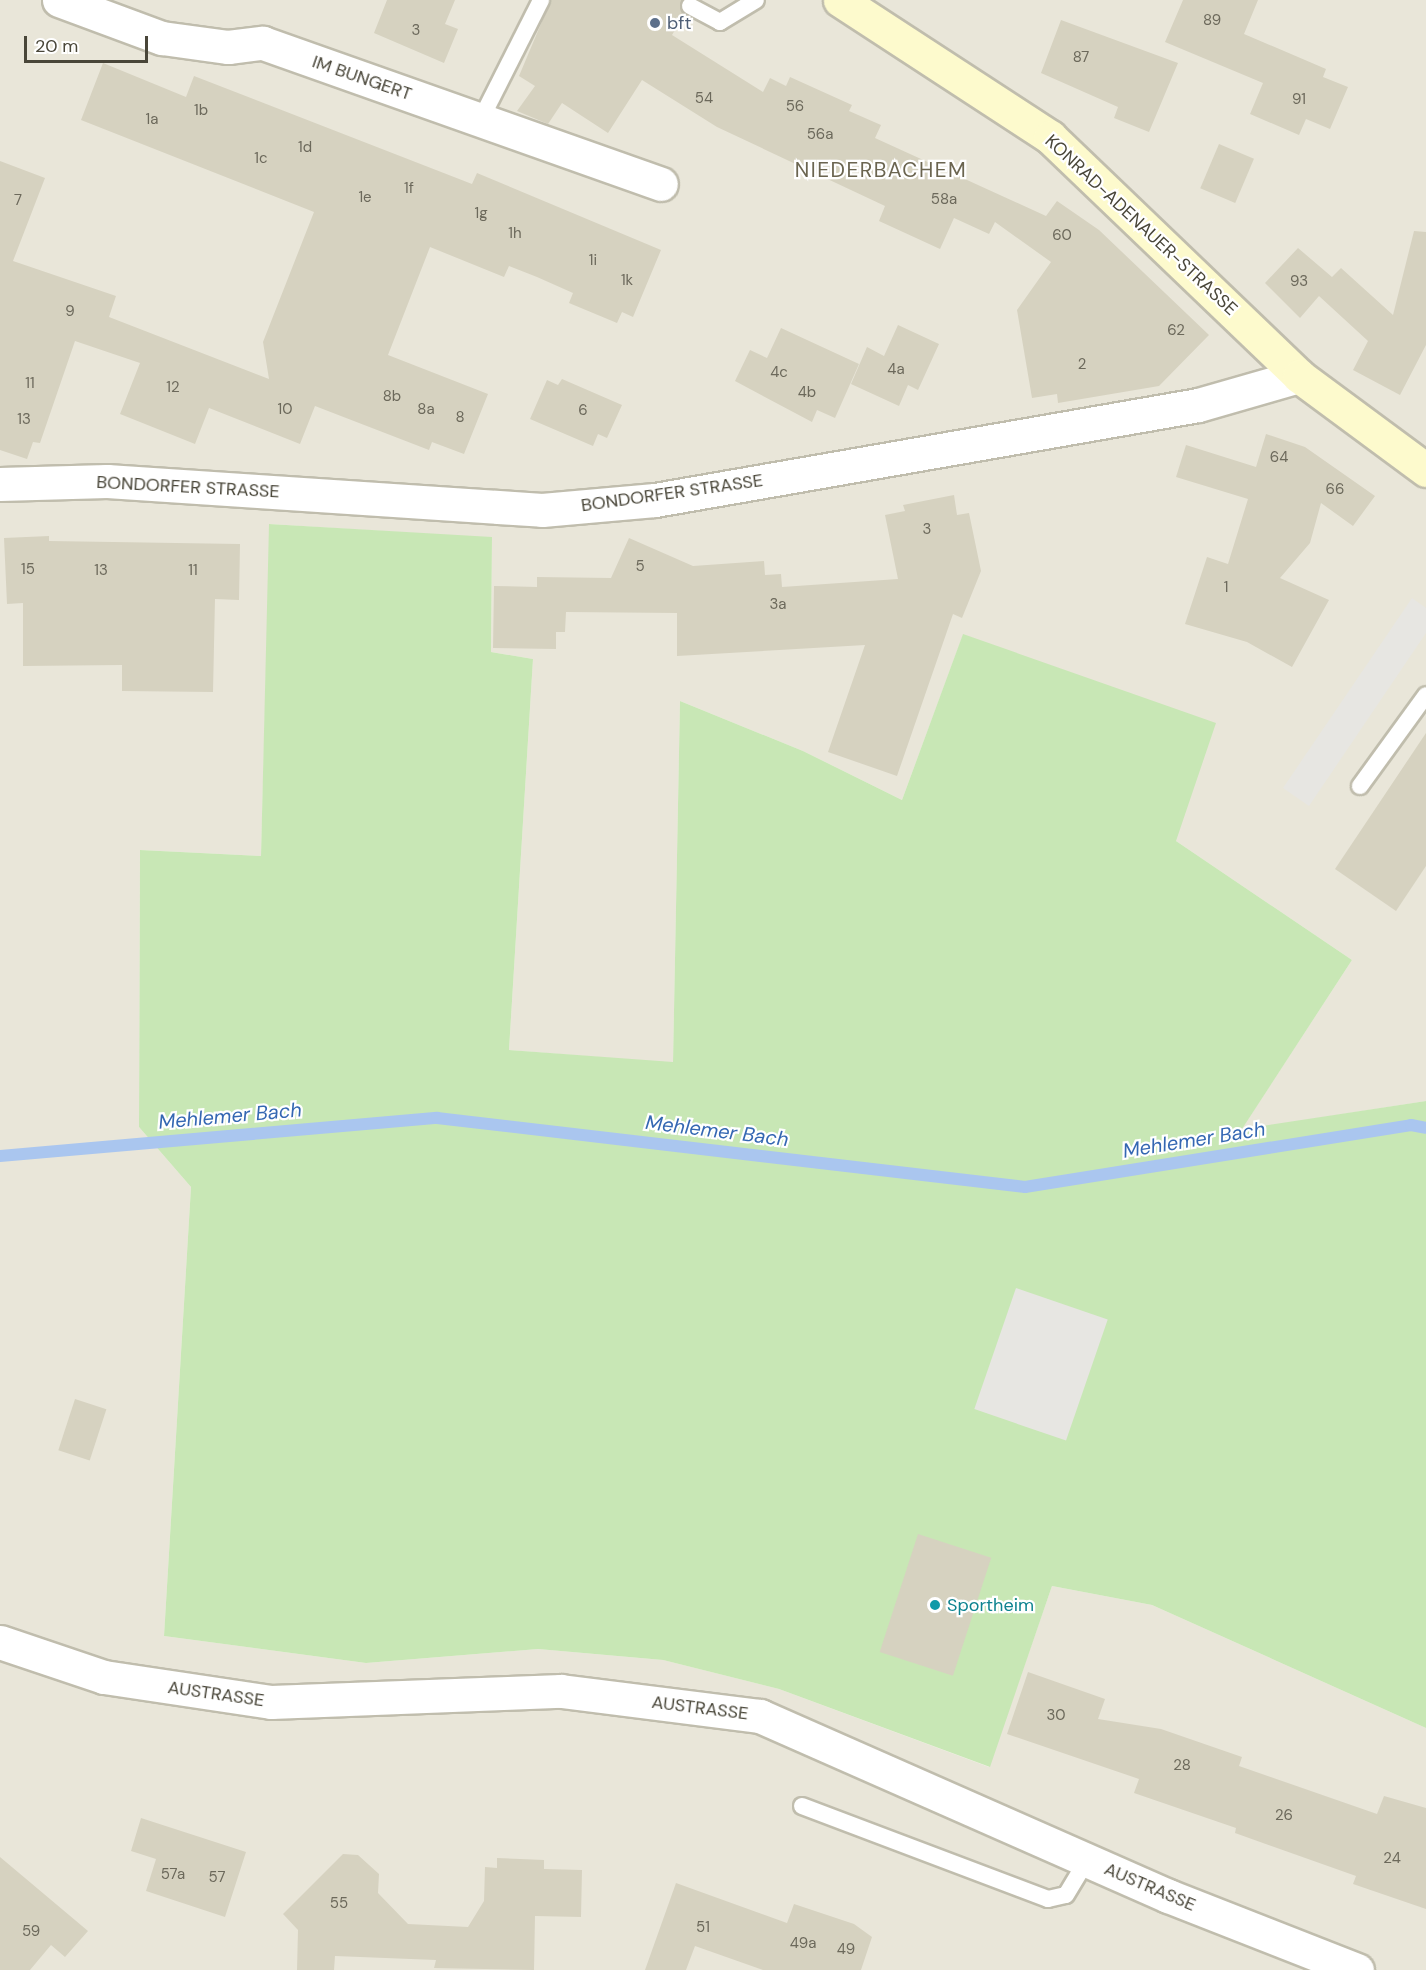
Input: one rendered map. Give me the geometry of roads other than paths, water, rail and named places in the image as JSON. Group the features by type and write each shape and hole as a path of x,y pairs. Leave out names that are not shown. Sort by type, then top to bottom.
{"main road":[{"name":"KONRAD-ADENAUER-STRASSE","path":"840,0 1050,137 1299,376 1426,471"}],"street":[{"name":"IM BUNGERT","path":"59,0 162,38 228,47 263,43 661,184"},
{"name":"BONDORFER STRASSE","path":"0,484 107,481 542,510 655,500 1198,405 1299,376"},
{"name":"AUSTRASSE","path":"0,1642 104,1677 271,1702 561,1691 759,1716 1087,1860 1357,1970"}],"lane":[{"path":"481,119 541,0"},
{"path":"690,6 720,22 756,0"},
{"path":"1360,786 1426,695"},
{"path":"802,1806 1048,1899 1066,1895 1087,1860"}],"waterway":[{"name":"Mehlemer Bach","path":"0,1156 437,1118 1025,1187 1411,1125 1426,1128"}],"place":[{"name":"bft","path":"655,23"},
{"name":"Sportheim","path":"935,1605"}],"district":[{"name":"NIEDERBACHEM","path":"881,170"}]}
